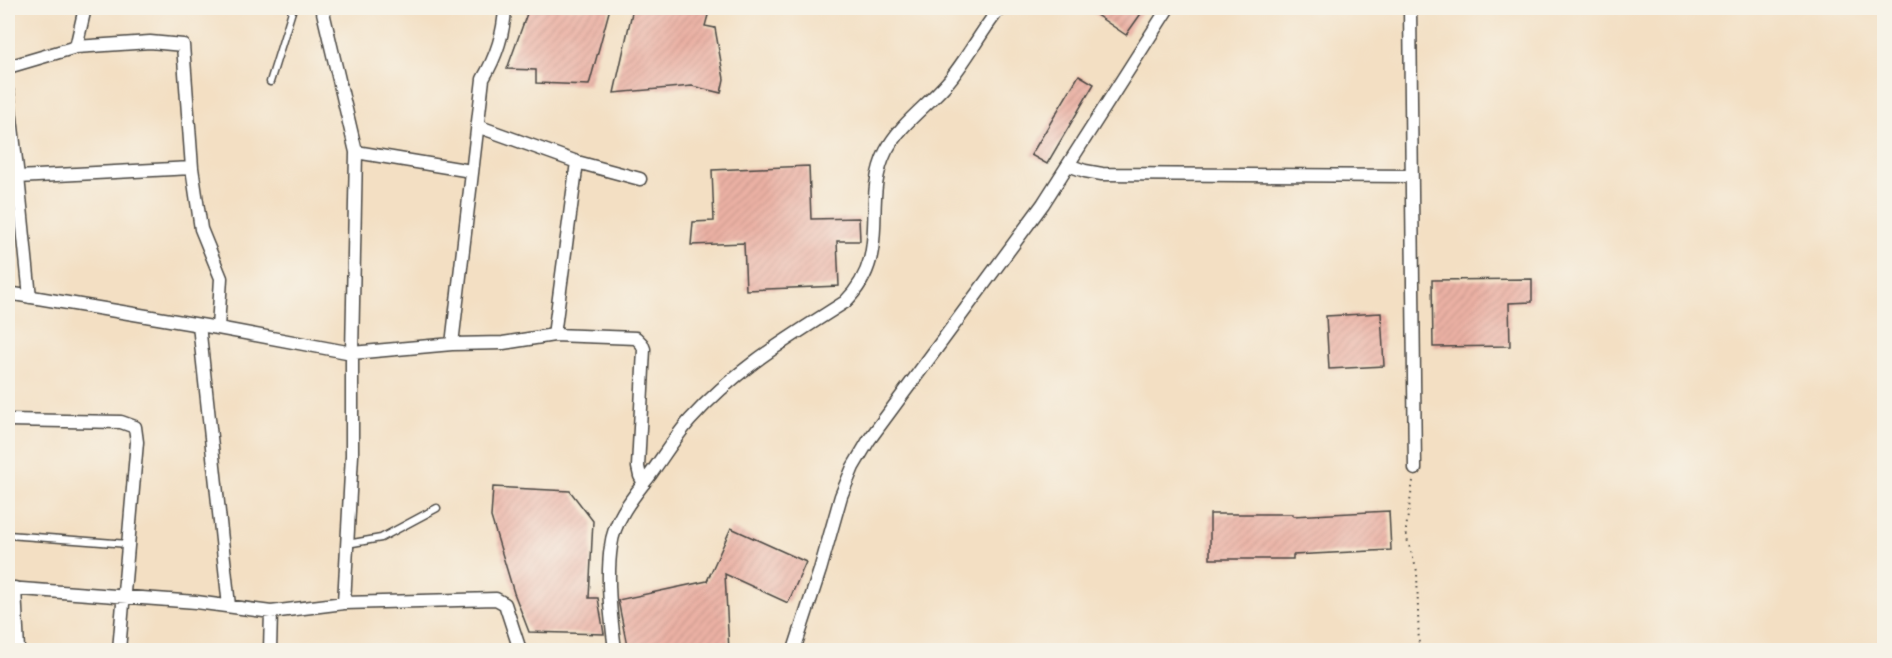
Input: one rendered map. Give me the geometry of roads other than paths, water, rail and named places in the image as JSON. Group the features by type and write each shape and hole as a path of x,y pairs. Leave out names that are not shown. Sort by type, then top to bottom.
{"street":[{"path":"76,47 85,8"},
{"path":"322,8 356,152 352,455 344,603"},
{"path":"452,344 483,79 492,64 504,25 505,8"},
{"path":"615,651 609,572 611,545 617,524 689,422 727,384 768,351 845,302 856,291 872,259 878,172 886,152 895,136 948,82 1000,8"},
{"path":"794,651 841,496 853,466 868,440 1031,222 1168,8"},
{"path":"1410,8 1415,469"},
{"path":"8,67 76,47 150,42 183,45 192,168 201,229 221,278 218,328"},
{"path":"8,93 30,297"},
{"path":"477,126 577,162 640,179"},
{"path":"356,152 471,171"},
{"path":"554,335 577,162"},
{"path":"1068,165 1102,174 1411,176"},
{"path":"18,177 192,168"},
{"path":"8,293 352,353 452,344 519,342 554,335 631,337 642,344 644,356 638,467 644,483"},
{"path":"199,325 229,606"},
{"path":"8,420 121,422 135,427 137,442 119,651"},
{"path":"18,651 11,588 123,596 271,612 344,603 496,599 506,604 520,651"},
{"path":"270,651 271,612"}],"lane":[{"path":"270,82 293,8"},
{"path":"347,544 381,538 437,508"},
{"path":"8,535 128,544"}]}
